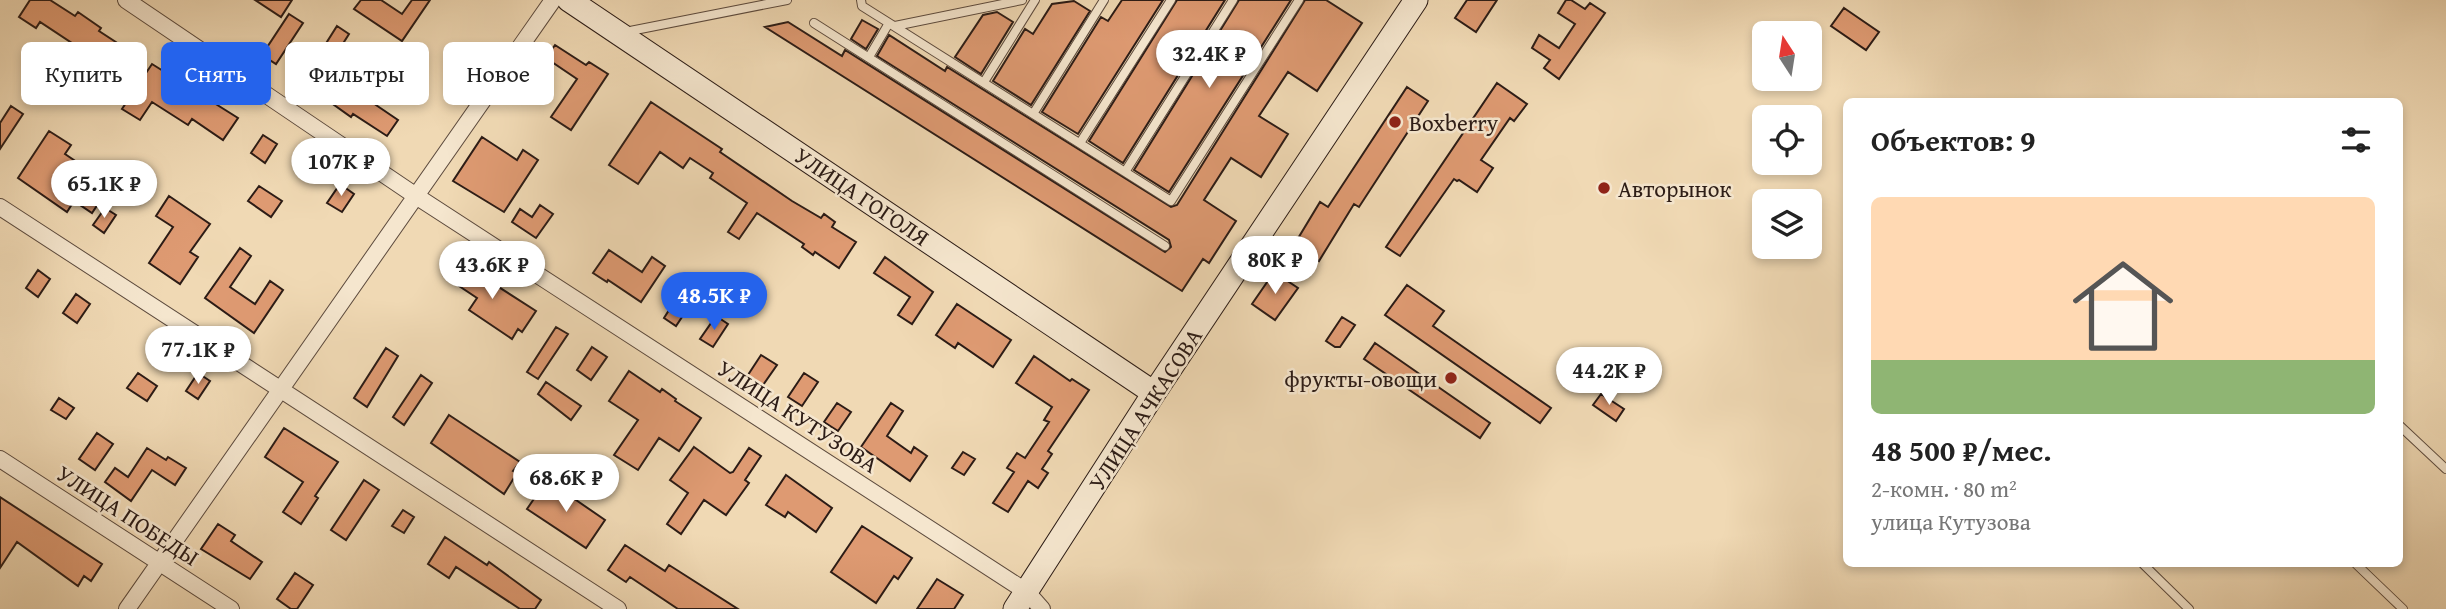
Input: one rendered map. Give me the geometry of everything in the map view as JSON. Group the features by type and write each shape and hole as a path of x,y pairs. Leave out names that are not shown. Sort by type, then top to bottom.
{"main road":[{"name":"УЛИЦА ГОГОЛЯ","path":"569,0 1154,393"},
{"name":"УЛИЦА АЧКАСОВА","path":"1028,603 1154,393 1416,0"}],"street":[{"name":"УЛИЦА КУТУЗОВА","path":"126,0 1028,603"},
{"path":"127,609 553,0"},
{"path":"0,207 618,609"},
{"name":"УЛИЦА ПОБЕДЫ","path":"0,459 231,609"}],"lane":[{"path":"621,33 787,0"},
{"path":"861,0 862,6 1171,201 1299,0"},
{"path":"869,57 892,25 1022,0"},
{"path":"984,82 1035,0"},
{"path":"1033,114 1104,0"},
{"path":"1080,144 1171,0"},
{"path":"1125,172 1233,0"},
{"path":"814,23 1165,246"},
{"path":"2403,429 2446,469"},
{"path":"2146,567 2189,609"},
{"path":"2359,567 2403,609"}],"building":[{"path":"30,0 50,0 75,16 78,12 116,42 70,42 40,22 36,28 19,17"},
{"path":"255,0 292,0 281,17"},
{"path":"361,0 381,0 402,14 412,0 430,0 402,41 354,9"},
{"path":"1122,0 1163,0 1078,134 1042,112 1101,17 1108,21"},
{"path":"1177,0 1225,0 1123,163 1089,141"},
{"path":"1239,0 1291,0 1169,192 1134,170"},
{"path":"1305,0 1326,0 1362,23 1317,91 1288,72 1259,116 1288,134 1261,177 1231,158 1204,200 1236,221 1209,263 1203,259 1182,291 765,27 788,22 842,56 845,50 1165,252 1171,247 1169,240 877,56 889,35 945,71 947,67 1171,207 1177,205"},
{"path":"1467,0 1497,0 1476,32 1455,18"},
{"path":"1566,0 1571,0 1585,9 1590,3 1605,13 1559,79 1544,68 1550,60 1532,48 1539,35 1559,48 1575,24 1558,13"},
{"path":"1074,1 1090,11 1031,105 993,81 1025,29 1033,34 1052,4"},
{"path":"1844,8 1879,32 1866,50 1831,26"},
{"path":"997,12 1013,22 981,74 955,57 983,15"},
{"path":"289,14 303,23 290,42 285,42 285,50 276,64 271,61 271,42"},
{"path":"862,20 878,29 866,49 851,39"},
{"path":"337,26 349,34 344,42 327,42"},
{"path":"554,46 608,74 571,130 551,117 577,79 554,63"},
{"path":"152,64 161,70 161,105 217,105 238,118 223,140 192,119 188,125 152,102 140,120 122,109 125,105 147,105 147,72"},
{"path":"1497,83 1527,104 1514,121 1510,118 1481,160 1493,168 1477,192 1454,179 1400,256 1386,247"},
{"path":"1407,87 1428,101 1359,207 1354,204 1319,261 1294,245 1320,202 1328,207"},
{"path":"651,102 722,149 720,152 792,201 821,218 824,214 835,222 832,227 856,242 839,268 815,252 813,255 802,247 804,244 757,213 739,239 728,232 747,203 710,178 713,173 690,158 683,168 660,152 638,184 609,165"},
{"path":"334,105 376,105 398,120 387,136 353,114 351,117"},
{"path":"11,106 23,114 0,149 0,123"},
{"path":"49,131 71,145 65,154 93,173 86,182 104,195 92,213 74,201 67,212 18,178"},
{"path":"263,135 277,144 265,163 251,153"},
{"path":"482,137 517,160 523,150 538,160 504,212 453,181"},
{"path":"141,168 154,177 145,191 132,182"},
{"path":"340,184 354,194 342,212 327,203"},
{"path":"259,186 282,201 271,217 248,201"},
{"path":"169,196 210,224 190,252 198,257 180,284 149,263 173,227 156,216"},
{"path":"540,205 553,214 536,238 512,222 520,209 532,217"},
{"path":"105,208 116,215 104,233 93,225"},
{"path":"240,248 251,256 230,287 255,304 270,281 283,290 254,333 205,298"},
{"path":"609,250 642,272 652,257 665,266 641,302 593,273"},
{"path":"885,257 933,292 912,324 898,315 910,297 874,273"},
{"path":"455,259 536,311 522,332 518,329 512,339 469,310 477,298 444,276"},
{"path":"38,270 50,279 38,297 26,288"},
{"path":"1274,272 1298,288 1275,320 1252,304"},
{"path":"1407,285 1444,311 1433,326 1551,408 1540,423 1385,315"},
{"path":"76,294 90,304 77,323 63,313"},
{"path":"678,296 690,305 676,326 664,318"},
{"path":"957,304 1011,340 993,367 958,343 955,348 936,335"},
{"path":"716,316 728,324 713,347 700,339"},
{"path":"1342,317 1355,325 1340,347 1335,347 1326,341"},
{"path":"556,327 568,334 538,379 527,372"},
{"path":"1375,343 1490,423 1480,438 1364,359"},
{"path":"592,347 607,357 591,380 577,370"},
{"path":"386,348 398,356 367,407 354,398"},
{"path":"761,355 777,365 761,388 746,378"},
{"path":"1034,356 1070,381 1072,379 1089,390 1048,451 1052,454 1042,469 1048,473 1038,488 1028,481 1008,512 993,503 1014,472 1007,468 1017,453 1025,458 1049,422 1044,420 1052,407 1016,383"},
{"path":"629,371 660,392 662,389 701,418 679,451 659,438 638,470 614,455 638,420 609,401"},
{"path":"138,373 157,386 147,401 127,388"},
{"path":"198,373 210,381 198,399 186,391"},
{"path":"804,373 818,382 802,406 788,397"},
{"path":"421,375 432,383 404,425 393,417"},
{"path":"546,382 581,406 571,420 538,394"},
{"path":"1601,394 1624,409 1616,421 1593,405"},
{"path":"59,398 74,408 66,419 51,410"},
{"path":"837,403 851,412 838,431 824,422"},
{"path":"891,403 903,411 887,436 911,453 914,447 927,456 910,481 861,447"},
{"path":"449,415 520,462 513,471 517,473 504,494 431,443"},
{"path":"284,428 338,462 315,496 318,498 301,524 283,512 303,482 265,457"},
{"path":"97,433 113,444 95,470 79,459"},
{"path":"694,447 730,473 749,448 761,456 745,480 749,483 726,515 704,500 681,534 667,524 688,493 670,480"},
{"path":"147,448 186,468 175,485 152,470 131,501 105,482 115,468 128,477"},
{"path":"963,452 975,459 964,475 952,468"},
{"path":"786,475 832,508 816,532 788,512 785,517 766,505"},
{"path":"364,480 379,490 346,540 331,530"},
{"path":"547,480 605,520 586,548 527,509"},
{"path":"0,497 102,564 91,581 84,576 78,586 17,542 0,568"},
{"path":"403,510 414,517 404,533 392,526"},
{"path":"218,524 235,535 231,541 262,562 250,579 201,549"},
{"path":"862,526 912,558 898,579 894,576 876,603 831,572"},
{"path":"445,537 487,565 489,562 541,600 535,609 520,609 456,567 449,578 428,564"},
{"path":"625,545 665,571 669,565 738,609 678,609 630,577 626,582 608,570"},
{"path":"295,573 313,585 297,609 291,609 277,599"},
{"path":"937,579 963,595 954,609 917,609"}],"place":[{"name":"Boxberry","path":"1395,122"},
{"name":"Авторынок","path":"1604,188"},
{"name":"фрукты-овощи","path":"1451,378"}]}
